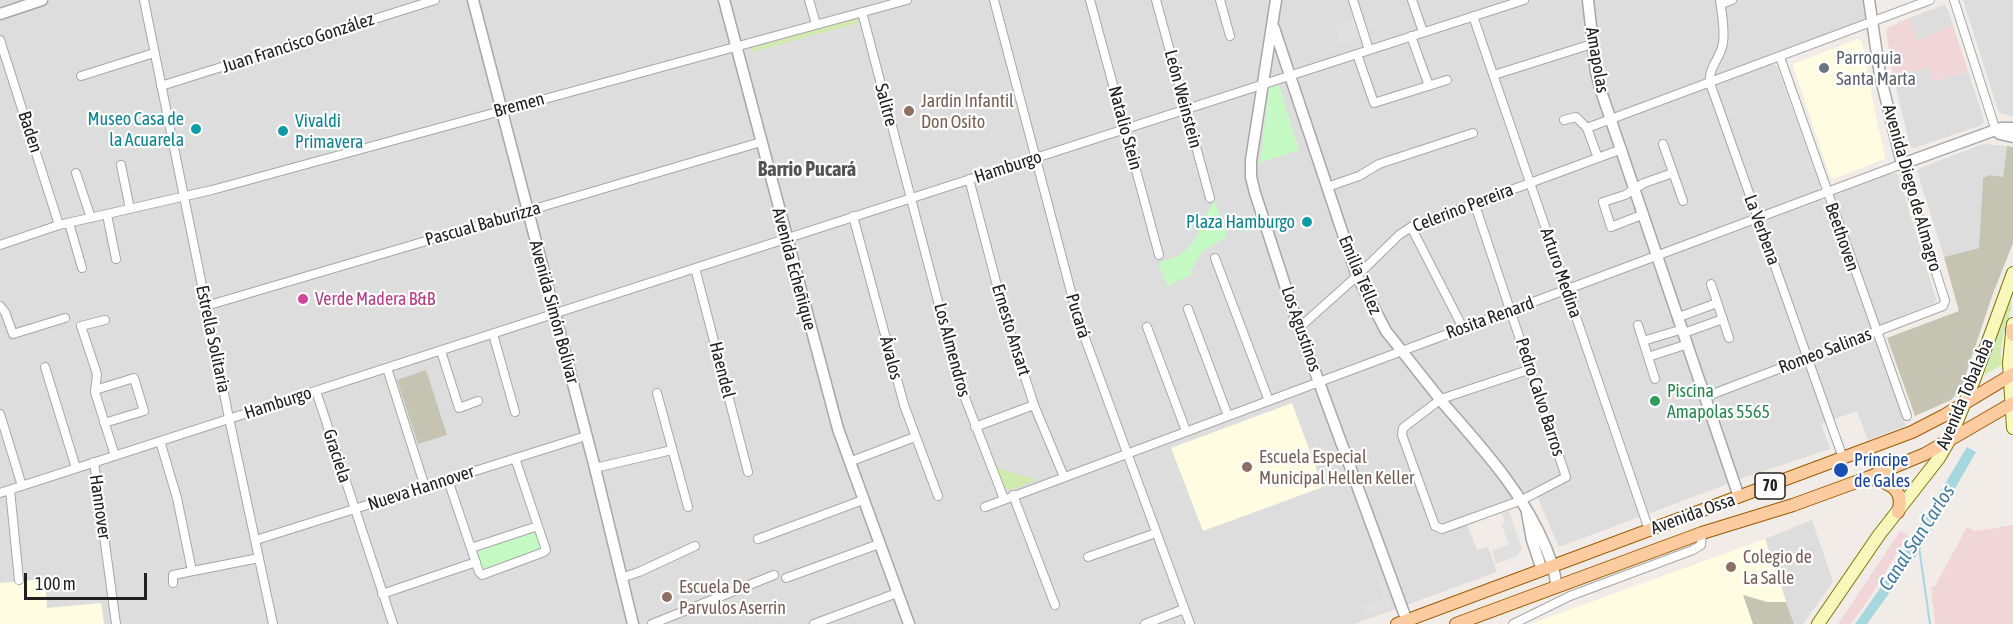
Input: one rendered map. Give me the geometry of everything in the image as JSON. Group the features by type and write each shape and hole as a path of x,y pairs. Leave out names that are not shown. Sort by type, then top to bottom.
{"main road":[{"name":"Avenida Tobalaba","path":"1818,624 1939,458 1964,405 2013,273"},
{"name":"Avenida Tobalaba","path":"2013,330 2011,375 2013,428"},
{"name":"Avenida Ossa","path":"1404,623 1911,432 1964,405 2011,375"},
{"name":"Avenida Ossa","path":"1456,624 1702,533 1802,502 1905,463 2012,404"},
{"path":"1867,478 1893,487 1900,498 1898,512"},
{"path":"1696,513 1702,533"}],"street":[{"path":"0,14 42,0"},
{"name":"Estrella Solitaria","path":"144,0 273,624"},
{"name":"Juan Francisco González","path":"161,86 435,0"},
{"name":"Avenida Simón Bolívar","path":"473,0 595,468 633,624"},
{"name":"Avenida Echeñique","path":"724,0 827,392 849,462 909,624"},
{"path":"809,0 816,24"},
{"name":"Bremen","path":"0,245 59,225 184,197 907,0"},
{"name":"Pucará","path":"994,0 1079,322 1190,624"},
{"name":"Natalio Stein","path":"1090,0 1160,255"},
{"name":"León Weinstein","path":"1155,0 1210,198"},
{"path":"1220,0 1230,36"},
{"name":"Emilia Téllez","path":"1276,0 1273,24 1357,276 1372,308 1401,351 1500,470 1524,505 1532,540 1556,587"},
{"path":"1353,0 1369,50"},
{"path":"1412,0 1423,32"},
{"name":"Hamburgo","path":"0,493 1524,0"},
{"name":"Amapolas","path":"1588,0 1596,72 1739,497"},
{"path":"1710,83 1710,71 1721,51 1723,42 1720,2 1732,0"},
{"name":"Avenida Diego de Almagro","path":"1869,0 1884,94 1902,164 1945,301 1944,304"},
{"path":"1611,119 1930,0"},
{"path":"1954,0 1996,131 2013,137"},
{"name":"Salitre","path":"862,12 912,197"},
{"name":"Arturo Medina","path":"1473,16 1649,530"},
{"name":"Los Agustinos","path":"1273,24 1251,160 1251,177 1299,328 1404,623"},
{"path":"1412,36 1429,86"},
{"name":"Baden","path":"0,40 59,225"},
{"path":"1494,75 1592,44"},
{"path":"81,76 154,53"},
{"path":"1358,54 1374,103 1447,80"},
{"name":"Beethoven","path":"1780,57 1907,416"},
{"name":"La Verbena","path":"1710,83 1843,458"},
{"path":"1564,120 1576,117 1587,128 1598,158"},
{"name":"Amapolas","path":"1587,128 1611,119"},
{"name":"Rosita Renard","path":"985,507 1826,192 2005,127 2013,128"},
{"path":"1327,187 1359,176 1378,164 1473,133"},
{"name":"Pascual Baburizza","path":"206,306 760,142"},
{"path":"1663,144 1683,201"},
{"name":"Celerino Pereira","path":"1299,328 1399,235 1411,227 1622,149"},
{"path":"121,165 130,209"},
{"path":"76,173 90,218"},
{"path":"1644,214 1611,227 1603,202 1625,195 1644,183 1673,173"},
{"name":"Ernesto Ansart","path":"969,179 1004,312 1035,405 1064,477"},
{"name":"Los Almendros","path":"912,197 960,385 1004,499"},
{"name":"Pedro Calvo Barros","path":"1474,202 1566,477 1524,505"},
{"path":"107,215 117,259"},
{"name":"Ávalos","path":"853,216 904,405 938,496"},
{"path":"69,223 82,268"},
{"path":"1411,227 1463,328"},
{"path":"1215,258 1269,400"},
{"name":"Haendel","path":"695,268 748,472"},
{"path":"1711,284 1729,338"},
{"path":"1679,317 1718,303"},
{"name":"Romeo Salinas","path":"1705,397 1941,308 1944,304"},
{"path":"0,306 5,312 13,334 65,318"},
{"path":"1188,309 1228,416"},
{"path":"1648,357 1685,335 1723,319"},
{"path":"105,320 81,327 97,374 95,390 115,456"},
{"path":"1638,325 1655,379"},
{"path":"1147,327 1186,431"},
{"path":"493,334 515,411"},
{"path":"1643,341 1685,335"},
{"path":"441,351 459,408 478,401"},
{"path":"45,367 76,468"},
{"path":"387,368 425,487"},
{"path":"1524,505 1442,529 1436,526 1402,431 1441,399 1531,369"},
{"path":"95,390 134,378 144,411 104,423"},
{"name":"Graciela","path":"316,391 393,624"},
{"path":"657,393 688,507"},
{"path":"975,427 1035,405"},
{"path":"0,414 22,486"},
{"name":"Nueva Hannover","path":"255,540 586,436"},
{"path":"849,462 915,437"},
{"path":"160,441 177,498 192,571"},
{"path":"595,468 672,450"},
{"path":"448,480 480,574 546,550 515,458"},
{"name":"Hannover","path":"94,462 116,624"},
{"path":"10,490 19,580"},
{"path":"1013,495 1055,605"},
{"path":"758,539 863,500"},
{"path":"471,548 538,526"},
{"path":"1088,557 1156,533"},
{"name":"Avenida Ossa","path":"1513,624 1570,596 1688,553 1701,545 1702,533"},
{"path":"786,578 879,544"},
{"path":"621,578 695,546"},
{"path":"173,583 173,575 259,558"},
{"path":"382,594 476,562"},
{"path":"652,624 774,575"},
{"path":"814,624 897,593"},
{"path":"1145,624 1184,609"}],"shaded area":[{"path":"0,0 1865,0 1867,14 1864,20 1769,56 1771,63 1777,66 1820,186 1818,191 1821,200 1826,202 1833,199 1835,194 1891,173 1898,174 1936,299 1934,303 1872,328 1906,426 1868,440 1857,411 1821,424 1830,449 1749,476 1559,547 1534,489 1465,518 1477,550 1488,547 1497,572 1354,624 0,624"},
{"path":"1963,0 2013,0 2013,116 1999,113"},
{"path":"1944,5 1947,7 1953,25 1917,40 1909,18"},
{"path":"1355,17 1362,38 1341,45 1335,24"},
{"path":"1909,18 1918,40 1953,25 1968,71 1934,82 1930,68 1893,75 1886,31 1889,27"},
{"path":"1858,39 1862,41 1885,155 1884,159 1834,179 1830,177 1793,66 1795,63"},
{"path":"1931,68 1934,82 1968,71 1984,120 1982,125 1914,148 1910,146 1893,75"},
{"path":"1983,144 2007,146 2003,177 1990,175 1983,178 1979,248 1944,257 1917,171"},
{"path":"2007,146 2013,147 2013,243 1992,296 1961,389 1951,400 1915,416 1887,338 1959,311 1944,257 1979,248 1983,178 1990,175 2003,177"},
{"path":"426,370 447,435 418,444 397,380"},
{"name":"Escuela Especial Municipal Hellen Keller","path":"1292,403 1323,487 1203,531 1171,448"},
{"path":"1509,511 1522,548 1517,556 1496,564 1492,551 1509,544 1501,524 1505,523 1502,514"},
{"path":"1812,520 1833,582 1803,624 1794,624 1765,539"},
{"path":"2013,525 2013,624 1935,624 1931,587 1935,586 1967,527 1975,531"},
{"path":"1900,531 1908,535 1869,599 1851,624 1838,624"},
{"name":"Colegio de La Salle","path":"1765,539 1786,602 1767,602 1744,595 1753,624 1530,624"},
{"path":"45,579 47,608 101,603 104,624 0,624 0,583"},
{"path":"1383,582 1393,607 1367,617 1362,606 1384,598 1378,584"},
{"path":"1743,595 1767,602 1786,602 1794,624 1753,624"}],"green space":[{"path":"857,18 858,23 752,52 752,48"},
{"path":"1279,85 1299,150 1260,163 1269,88"},
{"path":"1215,201 1227,236 1202,252 1191,271 1192,275 1167,286 1160,262 1173,258 1190,246"},
{"path":"2009,302 2012,303 2002,341 2002,364 1984,376"},
{"path":"995,467 1037,480 1011,490 1004,489"},
{"path":"538,529 544,548 482,571 474,550"}],"water":[{"name":"Canal San Carlos","path":"1967,447 1976,452 1918,553 1867,624 1855,624 1895,567"}],"waterway":[{"name":"Canal San Carlos","path":"1919,547 1930,624"}],"place":[{"name":"Parroquia Santa Marta","path":"1824,68"},
{"name":"Jardín Infantil Don Osito","path":"909,111"},
{"name":"Museo Casa de la Acuarela","path":"196,129"},
{"name":"Vivaldi Primavera","path":"283,131"},
{"name":"Plaza Hamburgo","path":"1307,222"},
{"name":"Verde Madera B&B","path":"303,299"},
{"name":"Piscina Amapolas 5565","path":"1655,401"},
{"name":"Escuela Especial Municipal Hellen Keller","path":"1247,467"},
{"name":"Príncipe de Gales","path":"1841,470"},
{"name":"Colegio de La Salle","path":"1731,567"},
{"name":"Escuela De Parvulos Aserrin","path":"667,597"}],"district":[{"name":"Barrio Pucará","path":"807,170"}]}
